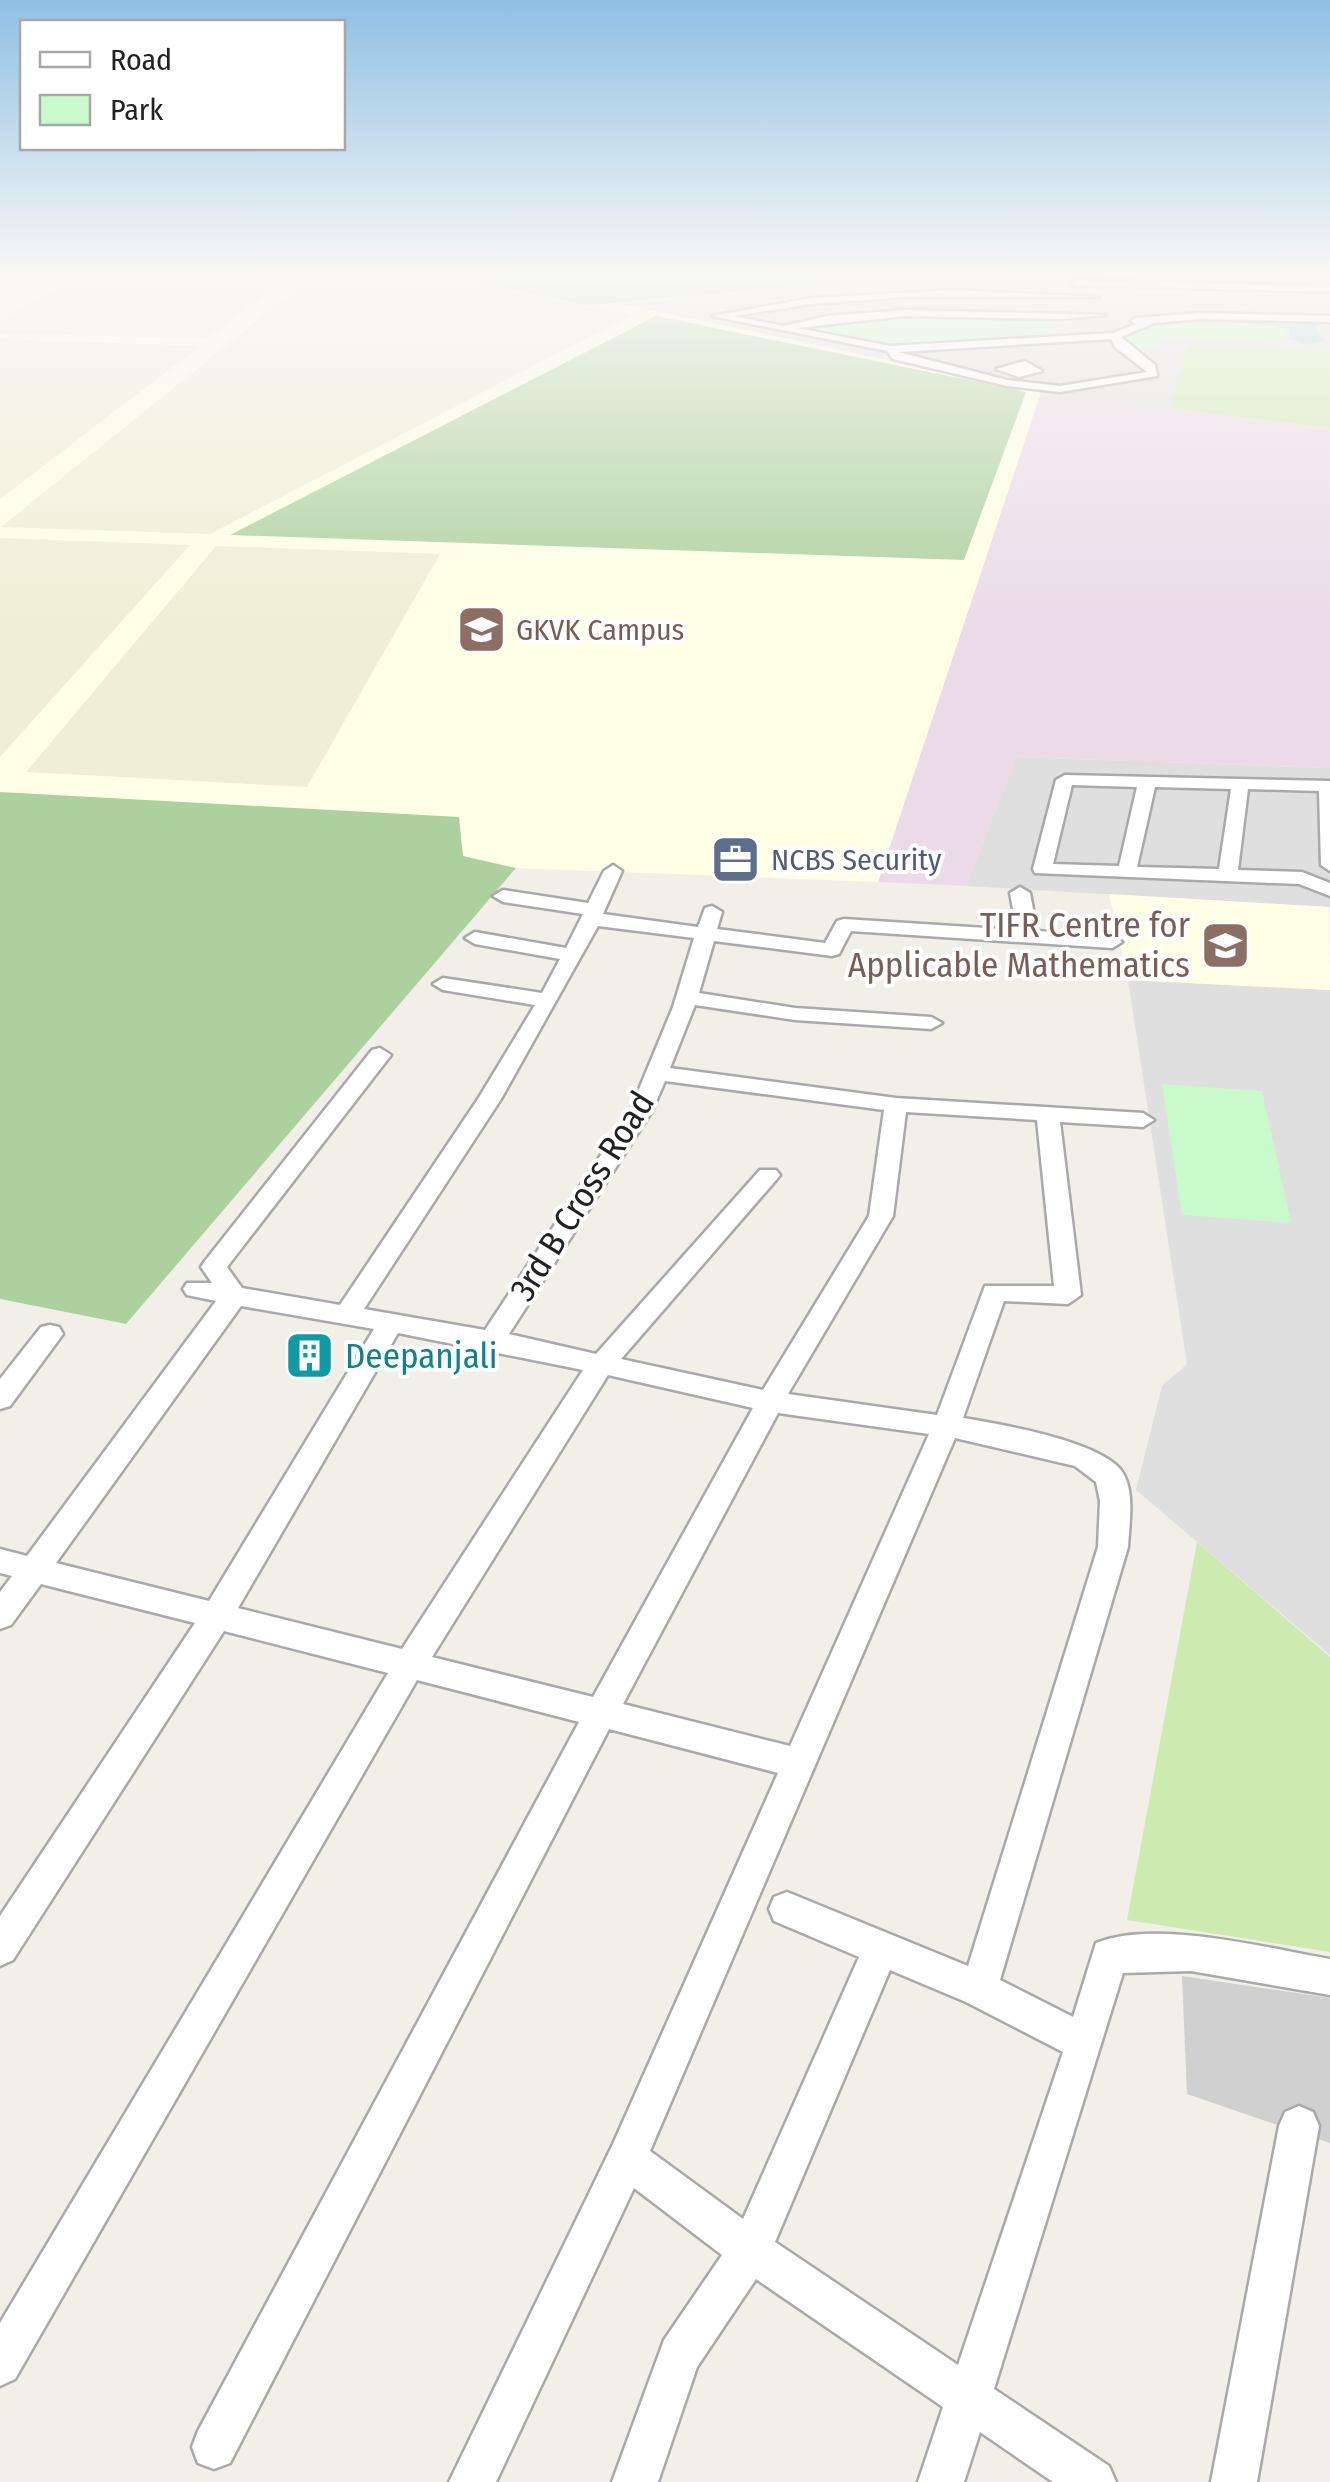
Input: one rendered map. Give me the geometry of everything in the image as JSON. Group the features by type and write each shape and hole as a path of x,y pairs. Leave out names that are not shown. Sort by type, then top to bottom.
{"street":[{"path":"1330,865 1329,786 1064,780 1042,869 1302,878 1330,890"},
{"path":"1126,871 1147,782"},
{"path":"1228,874 1240,784"},
{"path":"347,1315 501,1083 594,914 613,871"},
{"path":"1020,894 1028,935"},
{"path":"504,896 705,937 832,950 844,925 1112,942"},
{"name":"3rd B Cross Road","path":"492,1340 640,1111 687,997 712,912"},
{"path":"475,938 572,955"},
{"path":"443,984 547,1000"},
{"path":"687,997 795,1014 931,1023"},
{"path":"234,1296 214,1267 380,1055"},
{"path":"657,1073 896,1105 1143,1120"},
{"path":"214,2447 770,1402 881,1216 896,1105"},
{"path":"472,2482 627,2158 947,1425 994,1292 1068,1295 1048,1114"},
{"path":"0,2364 409,1665 600,1366 768,1176"},
{"path":"196,1289 492,1340 770,1402 947,1425 1084,1458 1109,1476 1115,1501 1113,1547 979,1990"},
{"path":"0,1616 234,1296"},
{"path":"0,1948 217,1616 391,1322"},
{"path":"0,1399 50,1334"},
{"path":"0,1561 798,1764"},
{"path":"786,1909 979,1990 1085,2043"},
{"path":"635,2482 678,2354 750,2250 882,1948"},
{"path":"940,2482 1085,2043 1109,1956 1190,1953 1330,1976"},
{"path":"1234,2482 1300,2126"},
{"path":"627,2158 750,2250 1093,2482"}],"shaded area":[{"name":"GKVK Campus","path":"0,389 1026,389 1041,392 878,882 515,868 126,1324 0,1299"},
{"path":"0,389 144,389 0,499"},
{"path":"172,389 490,389 210,534 1,527"},
{"path":"1026,389 1175,389 1169,408"},
{"path":"1041,392 1330,428 1330,768 1016,757 966,886 878,882"},
{"path":"0,538 190,545 0,757"},
{"path":"216,546 440,554 307,787 26,772"},
{"path":"1016,757 1330,768 1330,907 966,886"},
{"name":"TIFR Centre for Applicable Mathematics","path":"1109,894 1329,907 1330,990 1128,980"},
{"path":"1128,980 1330,990 1330,1655 1136,1490 1162,1386 1187,1364"},
{"path":"1182,1976 1330,1998 1330,2143 1187,2094"}],"green space":[{"path":"514,389 1011,389 1026,392 964,560 230,535"},
{"path":"1175,389 1330,389 1330,428 1169,408"},
{"path":"0,792 459,817 463,856 516,868 126,1324 0,1299"},
{"path":"1162,1084 1262,1091 1291,1223 1182,1215"},
{"path":"1197,1542 1330,1657 1330,1952 1127,1920"}],"place":[{"name":"GKVK Campus","path":"481,630"},
{"name":"NCBS Security","path":"736,860"},
{"name":"TIFR Centre for Applicable Mathematics","path":"1225,945"},
{"name":"Deepanjali","path":"310,1356"}]}
